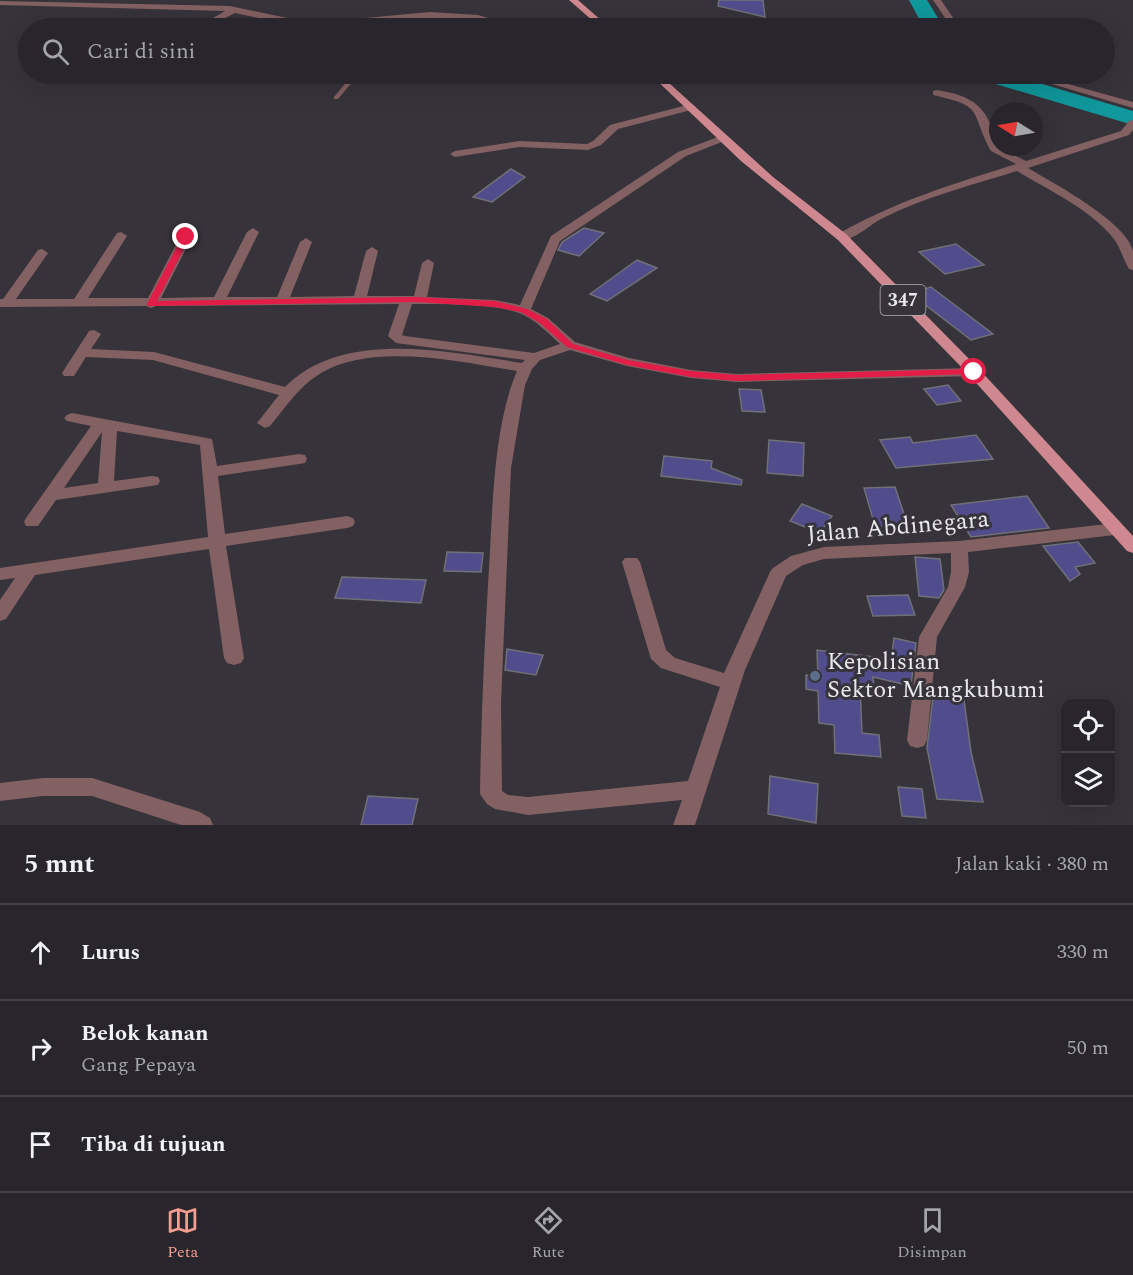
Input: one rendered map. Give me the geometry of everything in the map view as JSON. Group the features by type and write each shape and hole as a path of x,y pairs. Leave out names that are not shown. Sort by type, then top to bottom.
{"main road":[{"path":"573,0 594,18"},
{"name":"347","path":"665,84 723,138 817,219 842,237 974,372 1133,547"}],"street":[{"path":"21,5 30,0"},
{"path":"937,0 949,18"},
{"path":"0,3 236,10 270,18"},
{"path":"220,18 236,10"},
{"path":"398,18 430,15 477,18"},
{"path":"1058,84 1133,105"},
{"path":"936,93 966,100 981,110 995,149 1103,221 1120,237 1131,254 1133,266"},
{"path":"455,154 519,144 588,147 597,143 614,127 691,107"},
{"path":"842,237 878,216 924,197 1125,133 1133,123"},
{"path":"524,310 555,239 682,154 723,138"},
{"path":"218,303 253,232"},
{"path":"78,303 121,236"},
{"path":"151,304 186,237"},
{"path":"281,302 306,242"},
{"path":"359,301 372,251"},
{"path":"3,303 42,253"},
{"path":"428,263 414,300 395,336 401,340 530,363"},
{"path":"3,303 151,304 414,300 495,304 524,310 543,321 570,345 627,362 691,374 737,378 974,372"},
{"path":"69,373 94,334"},
{"path":"265,423 289,393 315,371 352,357 414,354 530,363 570,345"},
{"path":"81,353 154,356 289,393"},
{"path":"530,363 518,385 503,468 491,703 491,794 496,801 528,806 698,789"},
{"path":"72,418 207,442 217,541 234,658"},
{"path":"105,425 106,487"},
{"path":"32,522 105,425"},
{"path":"210,472 299,459"},
{"path":"51,495 152,481"},
{"path":"0,574 347,522"},
{"name":"Jalan Abdinegara","path":"684,825 698,789 731,683 779,572 785,567 797,560 824,553 959,547 1115,529"},
{"path":"917,740 928,637 930,629 948,605 960,580 959,547"},
{"path":"631,562 658,654 668,663 731,683"},
{"path":"0,614 30,569"},
{"path":"0,792 43,787 92,787 192,819 202,825"}],"lane":[{"path":"336,98 348,84"}],"building":[{"path":"719,0 763,0 765,17 718,6"},
{"path":"511,169 525,177 492,202 473,197"},
{"path":"584,228 604,233 579,256 558,250 562,242"},
{"path":"956,244 984,265 945,274 919,252"},
{"path":"637,260 657,268 607,301 590,294"},
{"path":"931,287 993,334 971,340 910,293"},
{"path":"948,385 961,401 937,405 924,389"},
{"path":"739,389 761,390 765,412 742,411"},
{"path":"976,435 993,459 896,468 880,440 910,437 913,443"},
{"path":"769,440 804,443 803,476 767,473"},
{"path":"664,456 712,461 711,468 742,480 741,485 661,476"},
{"path":"895,487 908,526 875,526 864,488"},
{"path":"1027,496 1049,528 971,537 951,505"},
{"path":"802,504 832,516 820,533 790,521"},
{"path":"1078,542 1095,563 1075,567 1080,574 1070,581 1043,546"},
{"path":"447,552 483,553 481,572 444,571"},
{"path":"915,557 940,559 944,590 939,598 919,596"},
{"path":"342,577 426,580 421,603 335,598"},
{"path":"908,595 915,615 873,616 867,596"},
{"path":"894,638 916,643 911,686 873,677 874,687 860,685 862,733 879,735 881,757 835,753 834,725 819,723 818,691 806,689 806,675 818,676 817,650 891,659"},
{"path":"507,649 543,655 536,675 505,670"},
{"path":"933,697 964,700 971,752 983,802 937,799 927,748"},
{"path":"770,776 818,784 816,823 768,814"},
{"path":"898,787 922,789 926,818 902,816"},
{"path":"368,796 418,799 412,825 361,825"}],"waterway":[{"path":"918,0 928,18"},
{"path":"1020,84 1133,118"}],"place":[{"name":"Kepolisian Sektor Mangkubumi","path":"815,676"}],"route":[{"path":"186,237 151,304 415,300 495,304 524,310 543,321 570,345 627,362 691,374 737,378 974,372"}]}
